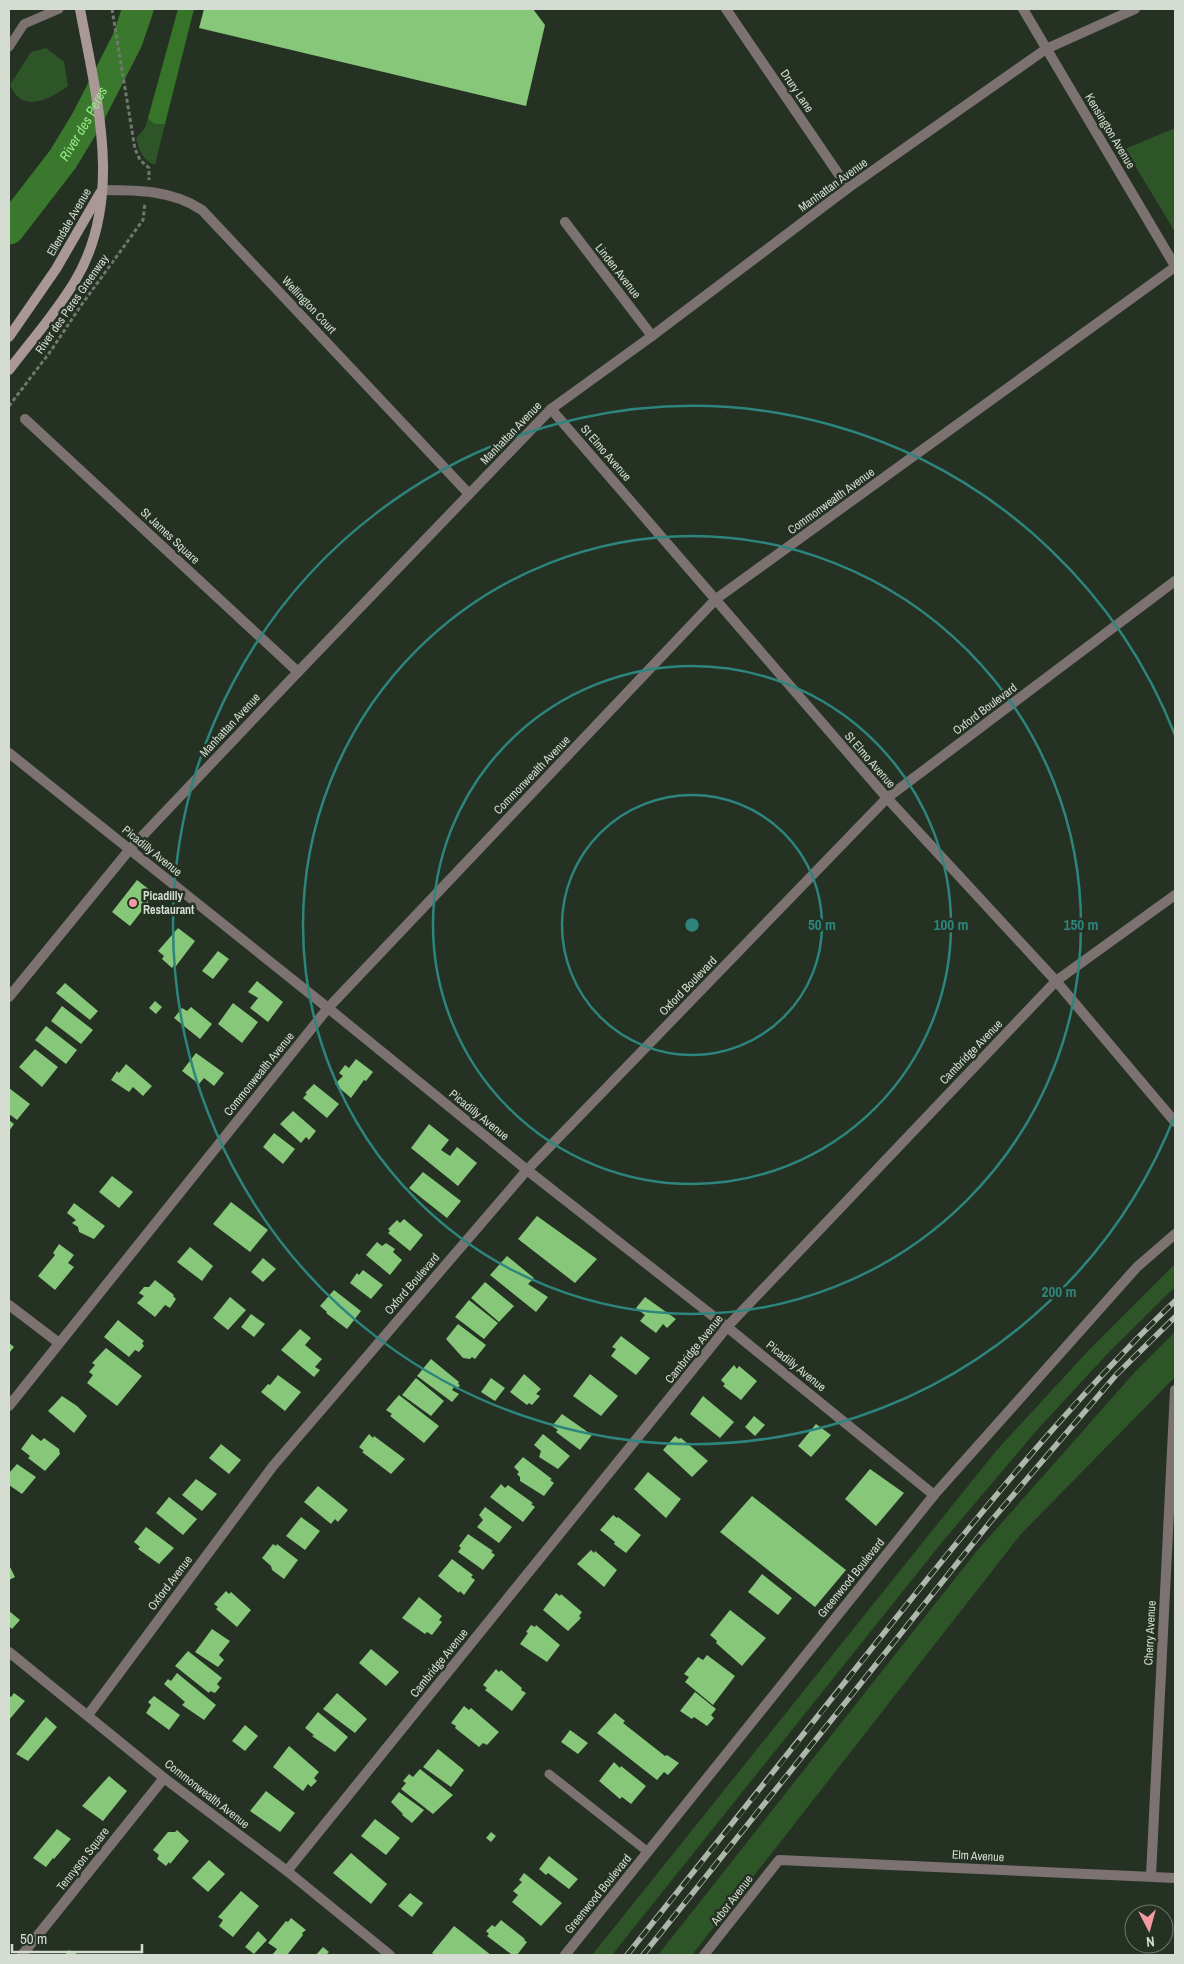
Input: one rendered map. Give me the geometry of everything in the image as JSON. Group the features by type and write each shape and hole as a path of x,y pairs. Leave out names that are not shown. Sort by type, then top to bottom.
{"main road":[{"path":"80,9 102,134 102,188"},
{"name":"Ellendale Avenue","path":"9,337 56,269 102,188"},
{"name":"Ellendale Avenue","path":"9,370 76,281 94,236 100,214 102,188"}],"street":[{"name":"Drury Lane","path":"726,9 848,188"},
{"name":"Kensington Avenue","path":"1023,9 1175,267"},
{"name":"Manhattan Avenue","path":"9,997 130,849 551,409 652,336 848,188 1046,49 1135,9"},
{"name":"Wellington Court","path":"102,188 163,194 191,202 202,210 469,494"},
{"name":"Linden Avenue","path":"564,222 652,336"},
{"name":"Commonwealth Avenue","path":"9,1406 328,1008 716,599 1175,267"},
{"name":"St Elmo Avenue","path":"551,409 887,798 1056,981 1175,1122"},
{"name":"St James Square","path":"25,419 298,672"},
{"name":"Oxford Boulevard","path":"273,1466 526,1170 887,798 1175,581"},
{"name":"Picadilly Avenue","path":"9,753 328,1008 526,1170 727,1326 934,1495"},
{"name":"Cambridge Avenue","path":"287,1872 727,1326 1056,981 1175,894"},
{"name":"Greenwood Boulevard","path":"566,1955 934,1495 1137,1267 1175,1234"},
{"path":"9,1304 60,1343"},
{"name":"Cherry Avenue","path":"1151,1876 1175,1390"},
{"name":"Oxford Avenue","path":"88,1715 273,1466"},
{"name":"Commonwealth Avenue","path":"9,1652 164,1778 287,1872 390,1955"},
{"name":"Tennyson Square","path":"22,1955 164,1778"},
{"name":"Elm Avenue","path":"779,1860 1175,1878"},
{"name":"Arbor Avenue","path":"704,1955 779,1860"}],"lane":[{"path":"9,47 24,24 59,9"},
{"path":"549,1774 648,1852"}],"path":[{"path":"112,9 133,142 137,155 149,168 150,174"},
{"name":"River des Peres Greenway","path":"9,406 50,352 143,220 144,209"},
{"path":"9,406 14,411"}],"shaded area":[{"name":"River des Peres","path":"128,9 150,9 136,47 124,63 120,35"},
{"path":"178,9 194,9 165,124 157,124 148,118"},
{"path":"46,48 64,62 68,86 53,96 36,102 21,99 15,94 10,85 31,52"},
{"path":"148,118 155,124 165,124 155,165 144,157 136,138 145,128"},
{"path":"1175,128 1175,232 1125,149"},
{"path":"1175,1264 1175,1287 1110,1351 1037,1430 943,1541 612,1955 592,1955 996,1451 1089,1350"},
{"path":"1175,1332 1175,1377 1021,1534 692,1955 658,1955 976,1552 1134,1373"}],"building":[{"path":"204,9 533,9 545,25 526,106 199,28"},
{"name":"Picadilly Restaurant","path":"137,880 155,894 130,926 112,912"},
{"path":"178,928 195,941 176,966 174,965 172,968 162,959 164,956 158,951"},
{"path":"218,951 229,959 213,979 202,971"},
{"path":"257,981 283,1002 268,1022 250,1008 258,998 248,992"},
{"path":"65,983 98,1011 90,1020 56,993"},
{"path":"155,1001 162,1007 156,1014 149,1008"},
{"path":"233,1003 258,1022 242,1043 218,1024"},
{"path":"62,1006 93,1030 81,1044 51,1021"},
{"path":"191,1007 212,1024 200,1039 174,1018 182,1008 187,1011"},
{"path":"46,1026 77,1050 66,1064 35,1040"},
{"path":"35,1049 58,1067 42,1087 19,1067"},
{"path":"196,1053 224,1073 214,1086 204,1078 199,1084 182,1071"},
{"path":"356,1059 373,1072 366,1081 364,1080 351,1098 335,1084 343,1076 339,1073 345,1065 349,1068"},
{"path":"126,1064 152,1086 143,1096 133,1087 129,1092 111,1080 117,1071 119,1073"},
{"path":"314,1084 339,1104 327,1118 303,1098 307,1094 305,1093"},
{"path":"9,1088 30,1104 17,1120 9,1114"},
{"path":"293,1111 316,1131 309,1140 306,1137 301,1143 280,1124"},
{"path":"9,1120 14,1124 9,1131"},
{"path":"429,1124 449,1140 441,1150 450,1156 457,1147 477,1163 458,1186 411,1148"},
{"path":"274,1133 295,1149 283,1164 263,1147"},
{"path":"423,1172 461,1201 447,1218 409,1188"},
{"path":"112,1176 133,1192 119,1208 99,1192"},
{"path":"231,1202 268,1230 250,1252 213,1224"},
{"path":"74,1203 105,1226 94,1239 79,1232 78,1227 72,1223 76,1220 67,1213"},
{"path":"537,1216 597,1259 575,1283 518,1239"},
{"path":"404,1219 423,1235 410,1251 388,1233 390,1231 388,1229 397,1220 400,1223"},
{"path":"377,1242 382,1246 386,1243 395,1249 393,1252 402,1260 390,1275 366,1255"},
{"path":"59,1244 74,1255 68,1263 74,1267 55,1290 38,1276 55,1255 53,1253"},
{"path":"190,1247 213,1266 202,1281 177,1262"},
{"path":"507,1256 534,1278 528,1284 548,1297 536,1312 490,1275"},
{"path":"263,1258 276,1269 263,1282 251,1272"},
{"path":"363,1270 383,1285 371,1299 350,1283 357,1273 359,1275"},
{"path":"155,1280 174,1295 176,1299 170,1308 165,1305 155,1317 137,1303 144,1296 139,1293 144,1287 149,1287"},
{"path":"485,1282 514,1306 499,1322 471,1298"},
{"path":"334,1290 361,1311 347,1329 320,1306"},
{"path":"230,1297 246,1310 228,1330 213,1318"},
{"path":"645,1297 676,1319 667,1328 663,1324 656,1333 640,1321 645,1315 636,1308"},
{"path":"469,1300 498,1323 484,1339 455,1317"},
{"path":"251,1314 265,1324 254,1337 241,1327"},
{"path":"118,1320 144,1341 142,1343 144,1346 139,1352 135,1350 129,1357 104,1337"},
{"path":"458,1324 486,1345 475,1359 472,1357 470,1359 463,1358 446,1339"},
{"path":"300,1329 311,1338 305,1345 322,1359 315,1367 320,1370 314,1377 281,1350"},
{"path":"621,1336 650,1358 636,1375 611,1356 616,1349 612,1347"},
{"path":"9,1343 14,1347 9,1353"},
{"path":"106,1348 142,1376 117,1406 87,1383 93,1375 89,1372 95,1365 92,1363"},
{"path":"431,1359 459,1382 458,1384 460,1385 457,1389 454,1387 452,1390 459,1394 452,1402 417,1376"},
{"path":"734,1365 737,1369 739,1366 757,1381 741,1400 723,1386 725,1384 721,1380"},
{"path":"524,1374 541,1389 536,1394 540,1396 532,1405 529,1403 527,1405 510,1392"},
{"path":"590,1374 618,1396 601,1416 573,1396"},
{"path":"278,1375 301,1392 285,1411 261,1392"},
{"path":"416,1378 444,1401 431,1416 402,1395"},
{"path":"491,1378 505,1388 495,1401 481,1392"},
{"path":"399,1395 439,1426 424,1443 390,1416 392,1414 386,1410"},
{"path":"62,1396 77,1406 87,1416 74,1433 48,1411"},
{"path":"703,1396 734,1422 720,1438 690,1414"},
{"path":"562,1414 592,1435 580,1450 556,1432 558,1430 552,1426"},
{"path":"754,1416 765,1425 755,1436 745,1427"},
{"path":"816,1424 831,1435 811,1457 798,1446"},
{"path":"32,1434 41,1441 44,1438 59,1449 60,1454 45,1471 28,1458 30,1456 21,1449"},
{"path":"369,1434 405,1459 391,1474 362,1452 364,1451 359,1447"},
{"path":"543,1434 570,1456 558,1469 539,1457 541,1451 534,1445"},
{"path":"675,1436 679,1439 681,1438 708,1461 692,1477 663,1450"},
{"path":"221,1444 241,1460 229,1474 209,1458"},
{"path":"523,1457 552,1479 550,1480 554,1483 544,1496 520,1481 520,1477 517,1474 519,1472 514,1467"},
{"path":"17,1464 36,1477 22,1494 9,1485 9,1473"},
{"path":"870,1469 904,1493 876,1526 845,1499"},
{"path":"648,1472 681,1499 666,1518 634,1489"},
{"path":"196,1479 217,1494 202,1511 182,1495"},
{"path":"501,1484 505,1488 508,1485 533,1503 531,1504 535,1507 523,1522 490,1497"},
{"path":"318,1486 348,1510 338,1522 335,1519 331,1524 304,1502"},
{"path":"752,1496 846,1570 815,1607 720,1532"},
{"path":"169,1497 197,1519 183,1535 156,1513"},
{"path":"485,1507 512,1527 499,1543 477,1527 483,1520 479,1515"},
{"path":"613,1515 641,1535 626,1553 600,1530"},
{"path":"301,1517 320,1531 305,1550 286,1536"},
{"path":"146,1527 174,1548 159,1564 138,1549 140,1547 134,1542"},
{"path":"468,1534 493,1551 491,1552 495,1555 483,1570 458,1552 461,1548 459,1546"},
{"path":"273,1544 276,1546 277,1544 298,1560 284,1579 272,1570 271,1566 262,1558"},
{"path":"591,1550 594,1553 595,1551 617,1570 604,1587 577,1564"},
{"path":"452,1559 473,1575 471,1577 475,1580 464,1595 438,1576"},
{"path":"9,1565 15,1577 9,1580"},
{"path":"762,1574 792,1598 778,1615 748,1592"},
{"path":"226,1591 229,1594 231,1592 251,1610 237,1627 216,1609 218,1607 214,1604"},
{"path":"556,1593 560,1596 561,1594 582,1612 579,1616 581,1618 568,1631 543,1610"},
{"path":"419,1597 442,1616 439,1620 442,1622 432,1635 427,1632 425,1634 402,1618"},
{"path":"730,1610 766,1638 742,1666 716,1643 717,1641 710,1635"},
{"path":"9,1611 20,1620 12,1629 9,1626"},
{"path":"531,1625 535,1627 536,1625 560,1645 547,1662 520,1644"},
{"path":"212,1629 230,1641 219,1655 224,1660 218,1667 195,1652"},
{"path":"371,1649 399,1672 386,1686 359,1663"},
{"path":"188,1651 222,1678 217,1684 220,1687 215,1693 210,1691 209,1693 175,1666"},
{"path":"707,1655 735,1676 713,1705 685,1682 689,1677 684,1674 698,1657 703,1660"},
{"path":"496,1669 499,1672 501,1670 526,1693 512,1711 485,1690 487,1688 483,1685"},
{"path":"177,1673 216,1705 204,1720 182,1705 185,1702 164,1684 168,1679 171,1681"},
{"path":"695,1692 716,1709 711,1715 714,1718 707,1726 694,1717 692,1719 680,1711"},
{"path":"14,1693 25,1701 9,1720 9,1696 11,1697"},
{"path":"337,1693 367,1719 355,1733 323,1709"},
{"path":"154,1696 180,1715 169,1730 146,1713 151,1705 148,1702"},
{"path":"464,1706 469,1710 471,1708 499,1732 487,1745 483,1743 479,1747 451,1723"},
{"path":"318,1712 348,1737 335,1752 312,1736 314,1735 305,1728"},
{"path":"615,1713 625,1721 623,1723 665,1756 667,1755 679,1763 668,1775 664,1772 657,1780 597,1733"},
{"path":"46,1717 57,1727 28,1761 16,1754"},
{"path":"245,1725 258,1736 245,1751 232,1741"},
{"path":"570,1730 588,1743 578,1754 561,1742"},
{"path":"289,1746 319,1772 314,1778 317,1781 311,1787 308,1784 303,1791 273,1767"},
{"path":"438,1749 464,1770 451,1787 423,1767"},
{"path":"614,1762 646,1786 631,1804 622,1797 620,1799 599,1781"},
{"path":"420,1769 453,1795 433,1814 401,1789 406,1783 403,1781 409,1774 413,1777"},
{"path":"109,1776 127,1791 103,1821 82,1806"},
{"path":"266,1791 295,1813 280,1832 250,1811"},
{"path":"399,1792 424,1810 412,1823 391,1802"},
{"path":"375,1819 400,1838 386,1855 361,1836"},
{"path":"57,1829 71,1839 46,1867 33,1858"},
{"path":"177,1830 189,1841 170,1864 169,1862 166,1866 157,1859 159,1855 153,1850 168,1832 175,1832"},
{"path":"491,1832 496,1836 491,1842 486,1838"},
{"path":"351,1853 387,1884 371,1904 333,1873"},
{"path":"549,1856 578,1879 569,1889 548,1873 546,1875 539,1869"},
{"path":"209,1860 225,1874 208,1892 192,1878"},
{"path":"524,1873 562,1903 541,1926 512,1902 518,1895 513,1891 522,1882 519,1880"},
{"path":"241,1891 259,1906 233,1937 219,1926 223,1920 218,1917"},
{"path":"410,1893 423,1903 412,1917 398,1906"},
{"path":"291,1918 306,1930 287,1955 272,1955 277,1949 268,1943 286,1921 288,1922"},
{"path":"501,1920 527,1942 517,1955 511,1954 487,1936 489,1934 486,1931 492,1925 495,1927"},
{"path":"454,1926 491,1955 435,1955 432,1953"},
{"path":"258,1931 267,1940 254,1954 245,1947"},
{"path":"323,1947 329,1952 326,1955 316,1955"},
{"path":"69,1950 72,1953 74,1952 78,1955 65,1955"}],"waterway":[{"name":"River des Peres","path":"9,229 63,159 86,121 127,41 138,9"}],"railway":[{"path":"627,1955 1024,1462 1098,1380 1175,1301"},
{"path":"643,1955 991,1521 1117,1374 1175,1317"}],"place":[{"name":"Picadilly Restaurant","path":"133,903"}]}
